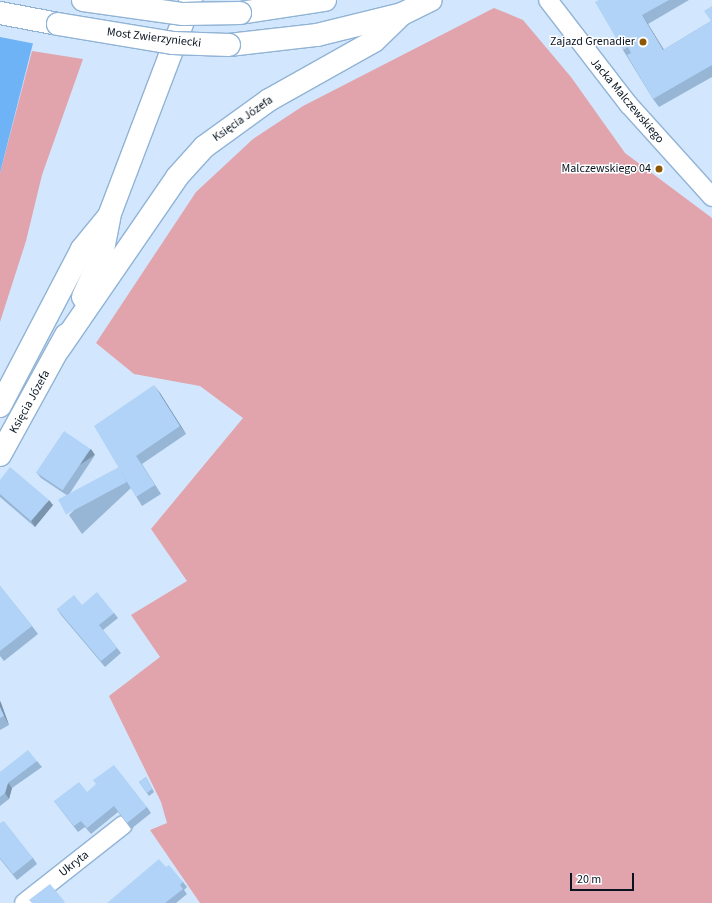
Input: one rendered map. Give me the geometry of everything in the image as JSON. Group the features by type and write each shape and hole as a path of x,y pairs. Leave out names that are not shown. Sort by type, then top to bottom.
{"street":[{"path":"83,0 183,14 240,14 325,0"},
{"name":"Księcia Józefa","path":"0,455 59,349 102,255 109,216 191,0"},
{"name":"Księcia Józefa","path":"59,349 177,177 204,147 269,100 374,41 402,14 431,0"},
{"name":"Jacka Malczewskiego","path":"548,0 629,105 712,197"},
{"name":"Most Zwierzyniecki","path":"0,13 131,37 229,45 317,35 402,14"},
{"name":"Księcia Józefa","path":"0,406 82,249 109,216"},
{"name":"Ukryta","path":"24,903 123,825"}],"shaded area":[{"path":"494,8 523,20 571,77 625,153 712,218 712,903 200,903 150,830 167,823 161,802 109,696 160,657 131,615 187,581 151,529 243,418 200,386 134,374 96,343 196,192 253,139 303,106"},
{"path":"32,51 83,59 42,175 26,241 0,322 0,173"}],"water":[{"path":"0,0 44,0 0,173"}],"pier":[{"path":"0,0 46,0 36,44 0,37"}],"building":[{"path":"599,0 669,0 642,15 663,50 711,21 704,11 712,6 712,65 653,99 627,55 631,53 628,47 623,50 595,2"},
{"path":"154,385 180,426 136,456 155,485 136,497 94,426"},
{"path":"64,431 91,449 63,490 36,472"},
{"path":"10,467 49,500 31,521 0,494 0,480"},
{"path":"119,467 127,482 66,514 58,499"},
{"path":"0,586 32,626 0,651"},
{"path":"97,592 114,613 99,625 117,648 101,661 57,609 74,595 82,605"},
{"path":"0,707 4,716 0,718"},
{"path":"28,750 37,761 8,783 5,793 0,797 0,772"},
{"path":"114,765 147,807 127,823 114,806 87,828 81,821 74,826 54,801 79,782 87,792 96,784 93,780"},
{"path":"146,777 152,789 147,793 139,782"},
{"path":"4,821 33,858 13,874 0,858 0,823"},
{"path":"159,859 166,867 169,865 183,882 180,885 183,889 165,903 107,903"},
{"path":"50,884 65,902 32,903 29,900"}],"place":[{"name":"Zajazd Grenadier","path":"643,42"},
{"name":"Malczewskiego 04","path":"659,169"}]}
